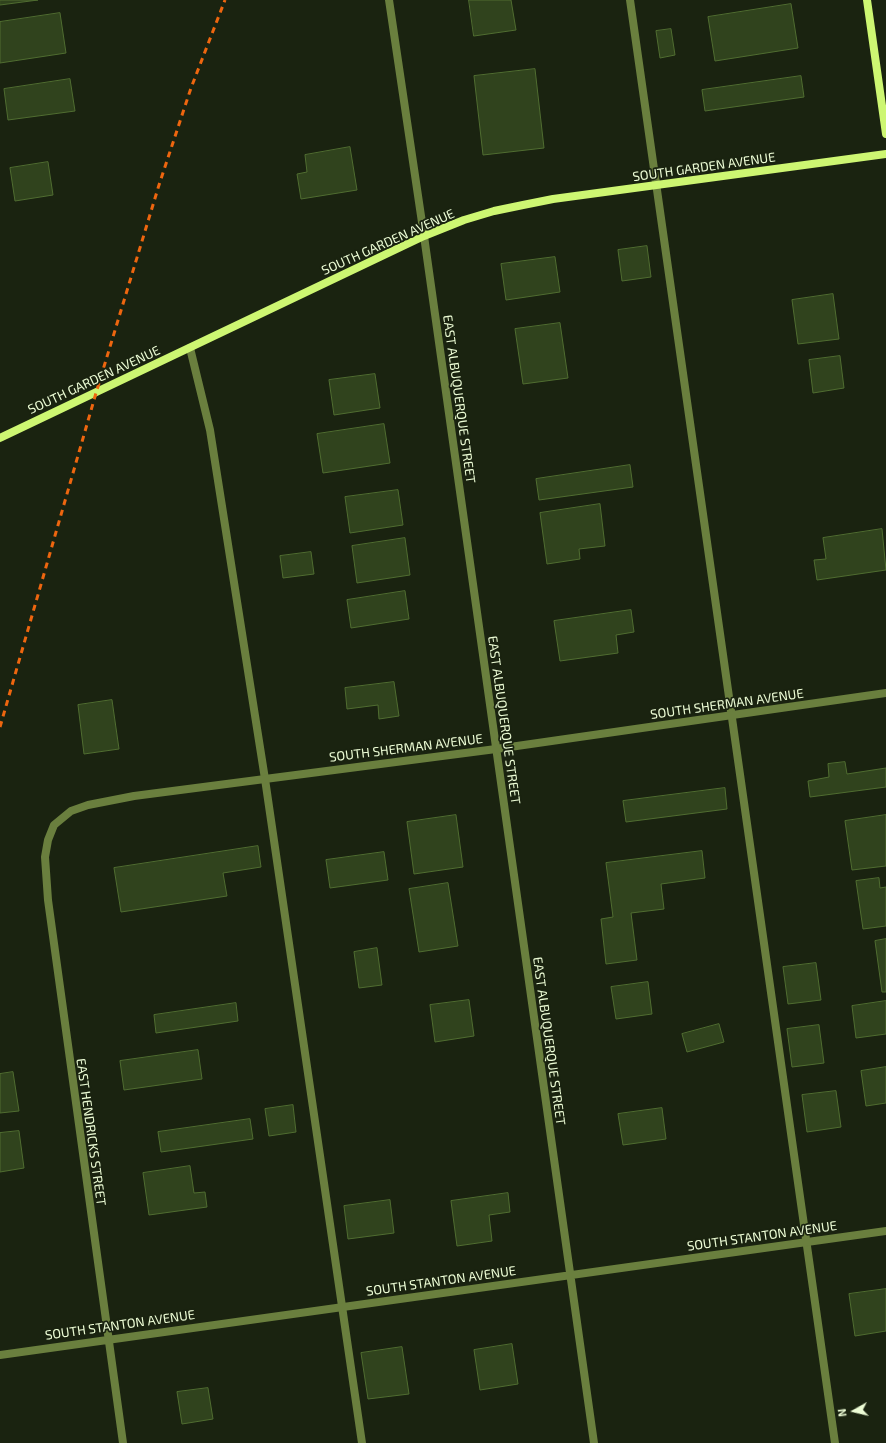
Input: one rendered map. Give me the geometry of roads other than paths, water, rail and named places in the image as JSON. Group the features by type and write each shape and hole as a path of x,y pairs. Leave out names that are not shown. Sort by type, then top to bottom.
{"street":[{"name":"EAST ALBUQUERQUE STREET","path":"389,0 424,236 594,1443"},
{"path":"630,0 835,1443"},
{"path":"867,0 886,134"},
{"name":"SOUTH GARDEN AVENUE","path":"0,438 424,236 464,220 494,211 553,199 886,154"},
{"path":"190,348 212,444 265,779 362,1443"},
{"name":"SOUTH SHERMAN AVENUE","path":"54,824 71,811 88,805 134,796 496,749 886,693"},
{"name":"EAST HENDRICKS STREET","path":"54,824 48,840 45,857 48,900 123,1443"},
{"name":"SOUTH STANTON AVENUE","path":"0,1355 886,1231"}],"railway":[{"path":"0,727 96,393 159,185 191,88 225,0"}]}
